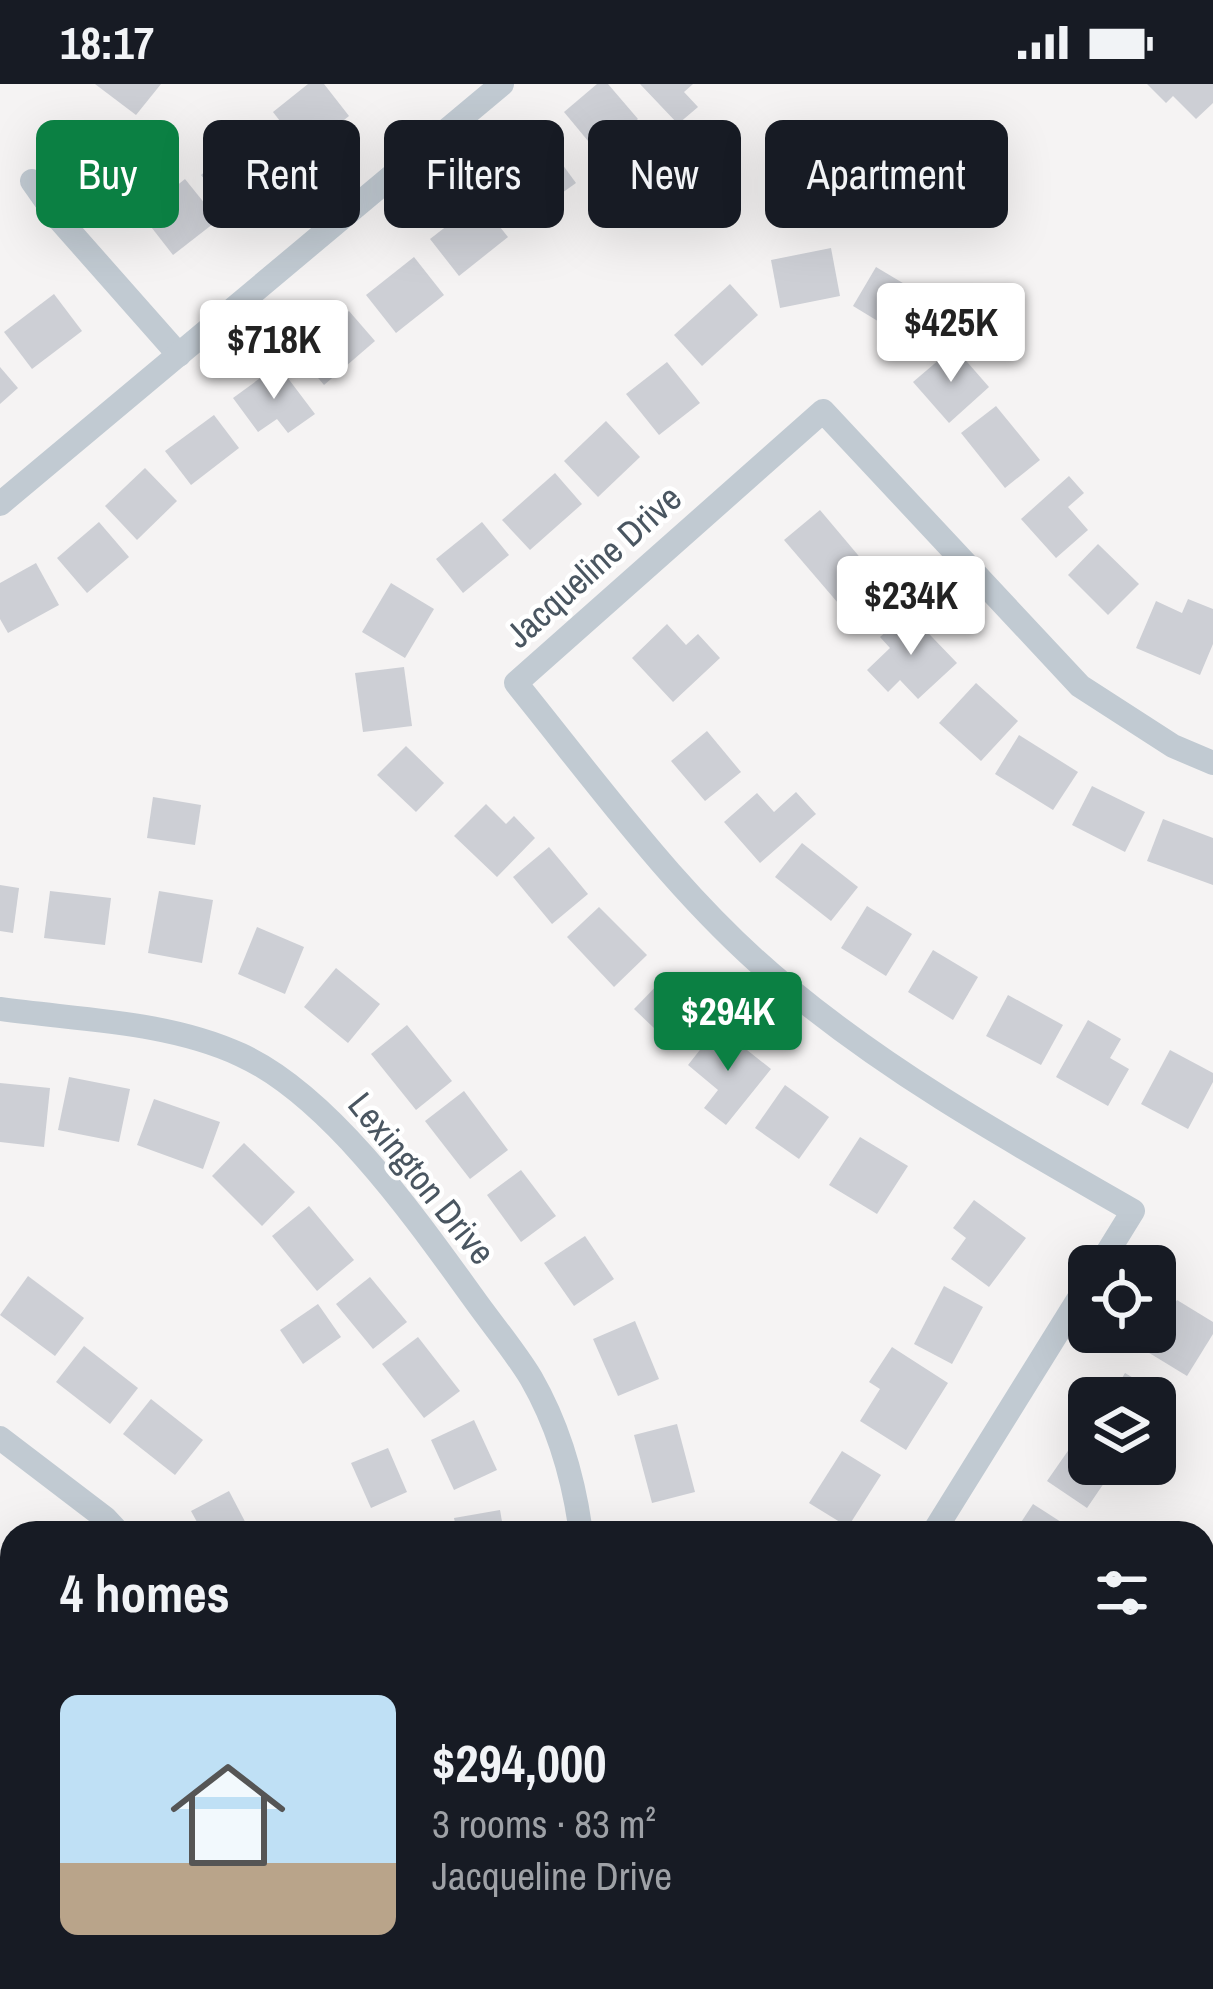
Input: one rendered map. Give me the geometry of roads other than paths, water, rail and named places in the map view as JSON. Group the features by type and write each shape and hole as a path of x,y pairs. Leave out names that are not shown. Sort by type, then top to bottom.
{"street":[{"path":"0,504 500,84"},
{"path":"32,181 58,218 179,355"},
{"name":"Jacqueline Drive","path":"1112,1245 1133,1211 941,1101 789,989 741,946 650,849 516,682 823,411 1080,686 1173,746 1213,763"},
{"name":"Lexington Drive","path":"0,1009 175,1033 216,1046 275,1072 331,1119 443,1256 532,1379 573,1478 579,1521"},
{"path":"940,1521 1068,1316"},
{"path":"0,1438 108,1521"}]}
